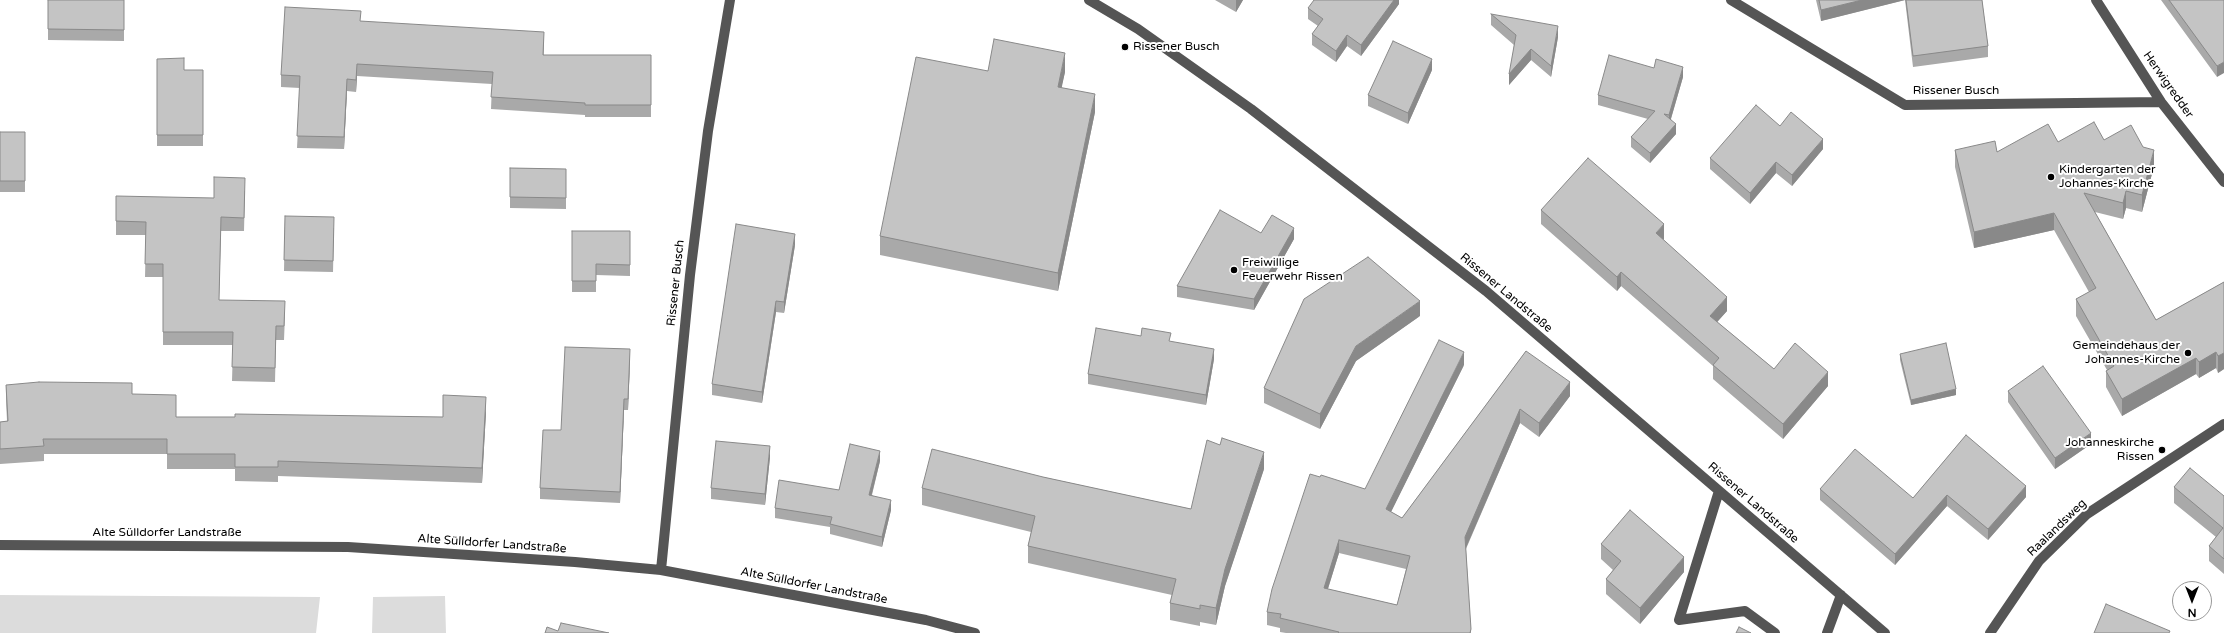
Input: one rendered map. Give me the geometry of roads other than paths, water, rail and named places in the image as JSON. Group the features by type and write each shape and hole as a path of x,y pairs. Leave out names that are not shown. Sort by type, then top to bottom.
{"street":[{"name":"Rissener Busch","path":"661,570 690,275 708,131 730,0"},
{"name":"Rissener Landstraße","path":"1089,0 1138,29 1251,109 1486,291 1885,633"},
{"name":"Rissener Busch","path":"1731,0 1905,104 2161,102"},
{"name":"Herwigredder","path":"2096,0 2161,102 2224,182"},
{"name":"Raalandsweg","path":"1990,633 2038,562 2087,514 2224,424"},
{"path":"1719,491 1679,620 1746,611 1775,633"},
{"name":"Alte Sülldorfer Landstraße","path":"0,545 348,547 575,562 661,570 926,620 975,633"},
{"path":"1827,633 1841,595"}],"place":[{"name":"Rissener Busch","path":"1125,47"},
{"name":"Kindergarten der Johannes-Kirche","path":"2051,177"},
{"name":"Freiwillige Feuerwehr Rissen","path":"1234,270"},
{"name":"Gemeindehaus der Johannes-Kirche","path":"2188,353"},
{"name":"Johanneskirche Rissen","path":"2162,450"}]}
